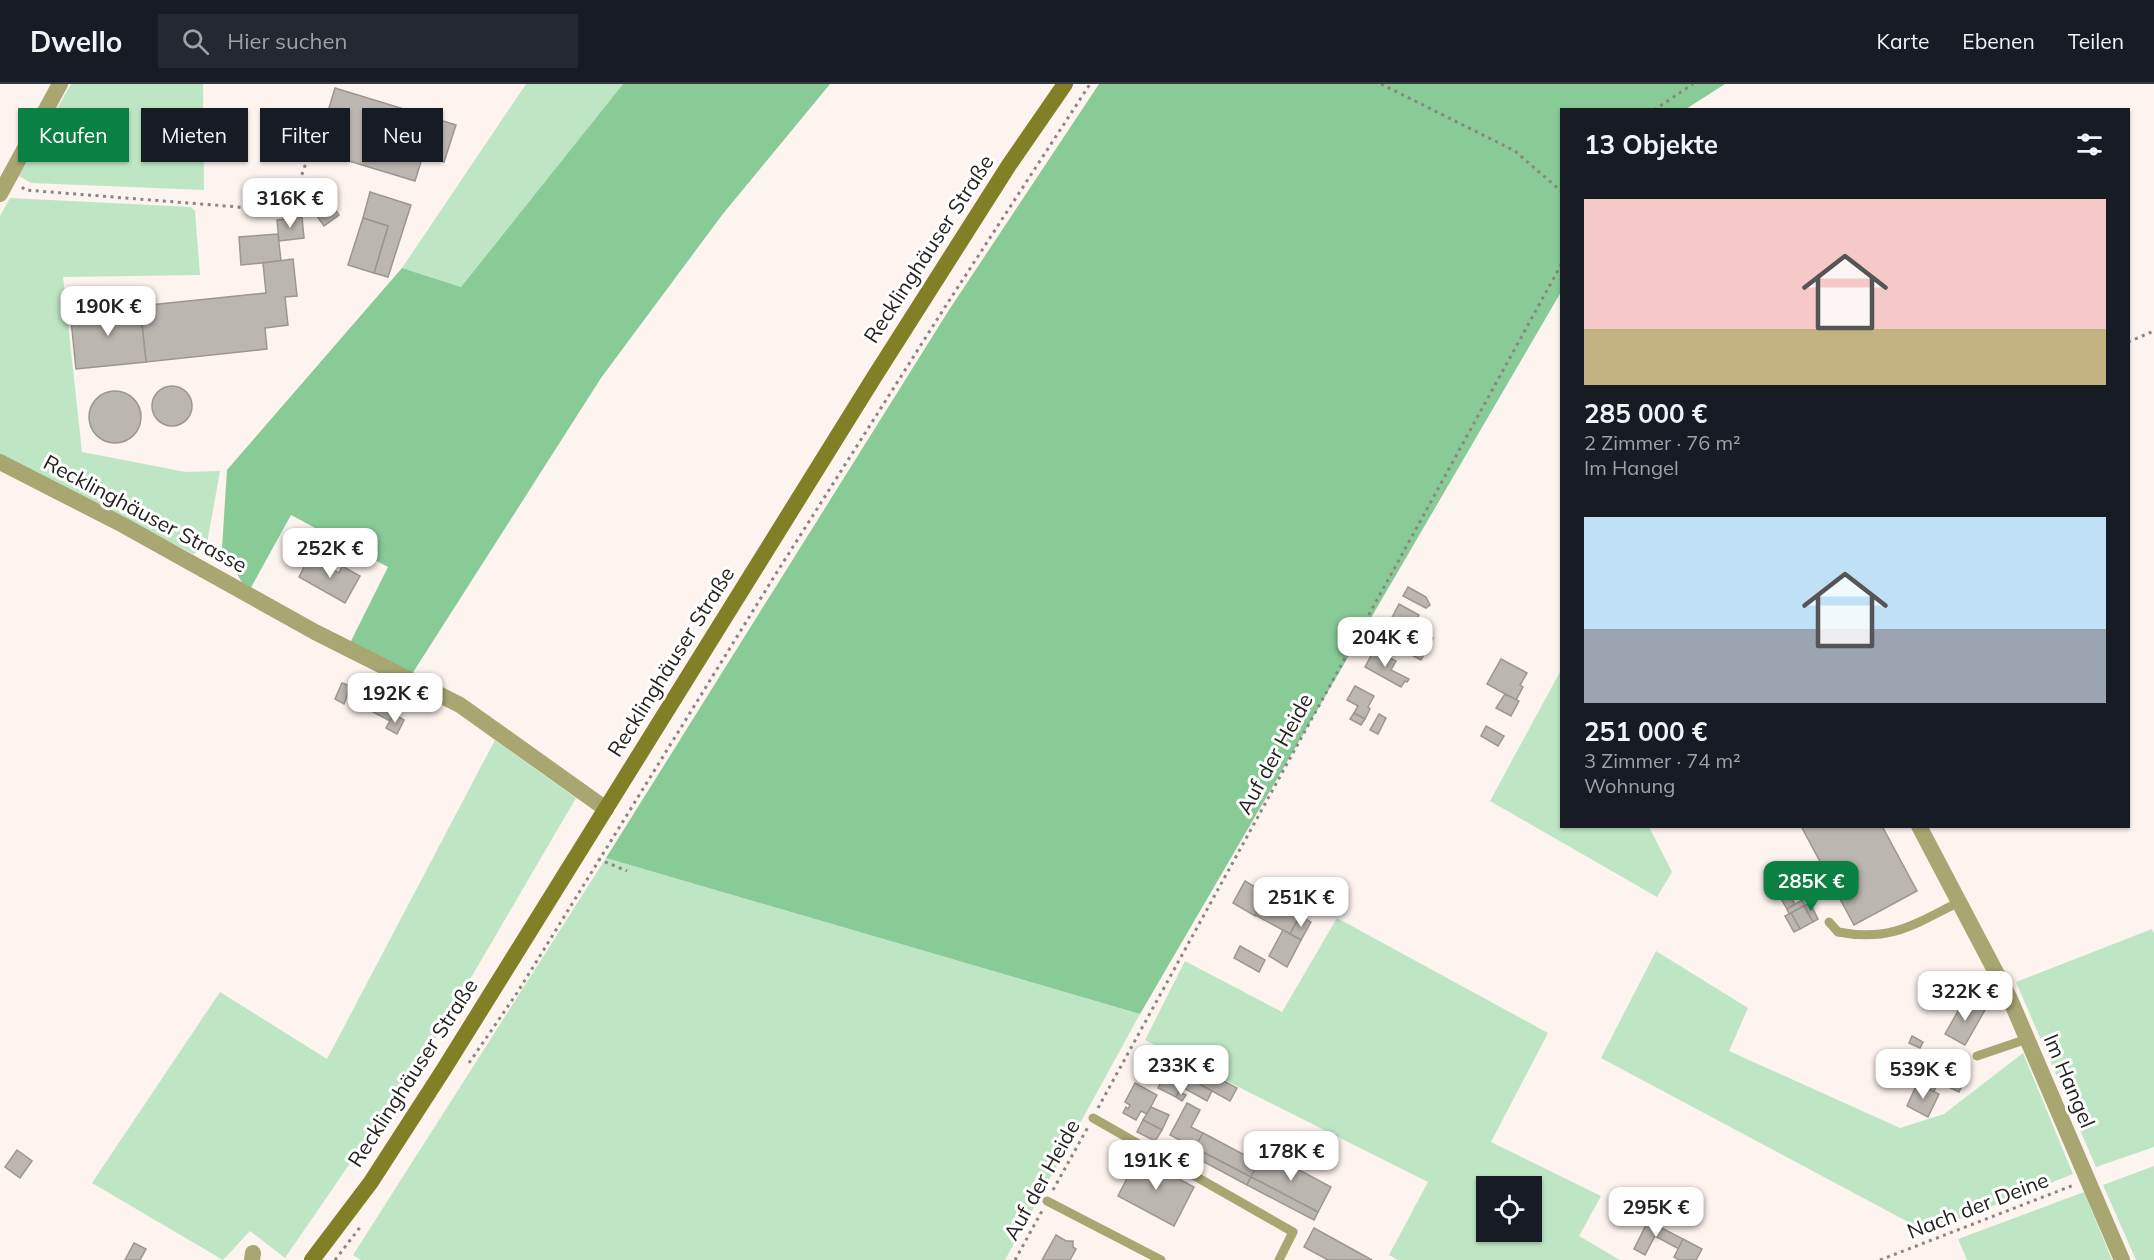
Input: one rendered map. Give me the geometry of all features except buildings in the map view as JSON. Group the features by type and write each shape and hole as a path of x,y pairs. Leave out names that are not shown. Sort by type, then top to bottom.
{"main road":[{"name":"Recklinghäuser Straße","path":"312,1260 370,1182 606,810 867,389 1009,165 1065,84"}],"street":[{"path":"0,194 60,84"},
{"name":"Recklinghäuser Strasse","path":"0,462 123,525 315,632 460,705 606,810"},
{"name":"Im Hangel","path":"1920,828 2010,999 2122,1260"}],"lane":[{"path":"1829,922 1838,932 1868,936 1882,935 1909,927 1959,902"},
{"path":"1977,1056 2027,1039"},
{"path":"1093,1118 1293,1232 1279,1260"},
{"path":"1047,1201 1161,1260"}],"path":[{"path":"465,1070 516,993 938,317 1090,84"},
{"path":"1381,84 1515,151 1560,190"},
{"path":"1657,108 1693,84"},
{"path":"11,174 25,190 289,211 307,162"},
{"name":"Auf der Heide","path":"1015,1260 1560,267"},
{"path":"2130,341 2154,331"},
{"path":"580,850 627,871"},
{"name":"Nach der Deine","path":"1880,1260 2086,1180"},
{"path":"335,1260 367,1217"}],"green space":[{"path":"71,84 203,84 203,108 141,108 141,162 204,162 204,190 31,183 19,176 27,162 129,162 129,108 57,108"},
{"path":"526,84 623,84 461,287 402,268"},
{"path":"623,84 830,84 722,215 601,378 412,674 350,643 388,567 291,515 248,593 222,548 227,470 402,268 461,287"},
{"path":"1099,84 1725,84 1688,108 1560,108 1560,294 1140,1014 606,858 949,310"},
{"path":"10,198 191,207 195,211 200,275 63,277 82,452 186,472 220,471 206,549 193,554 0,455 0,216"},
{"path":"1560,672 1560,828 1650,828 1672,872 1657,897 1490,801"},
{"path":"495,740 576,798 434,1041 285,1258 250,1231 223,1260 92,1183 220,992 327,1059"},
{"path":"606,858 1140,1014 1005,1260 361,1260 353,1255"},
{"path":"1337,918 1548,1033 1491,1142 1601,1196 1579,1236 1620,1260 1398,1260 1389,1255 1428,1182 1145,1040 1185,961 1282,1012"},
{"path":"2152,929 2154,934 2154,1147 2096,1167 2016,982"},
{"path":"1656,951 1748,1008 1729,1051 1900,1128 1944,1114 2023,1053 2073,1174 1927,1232 1601,1058"},
{"path":"2154,1166 2154,1260 2136,1260 2103,1185"},
{"path":"2084,1192 2112,1260 1967,1260 1958,1239"}]}
